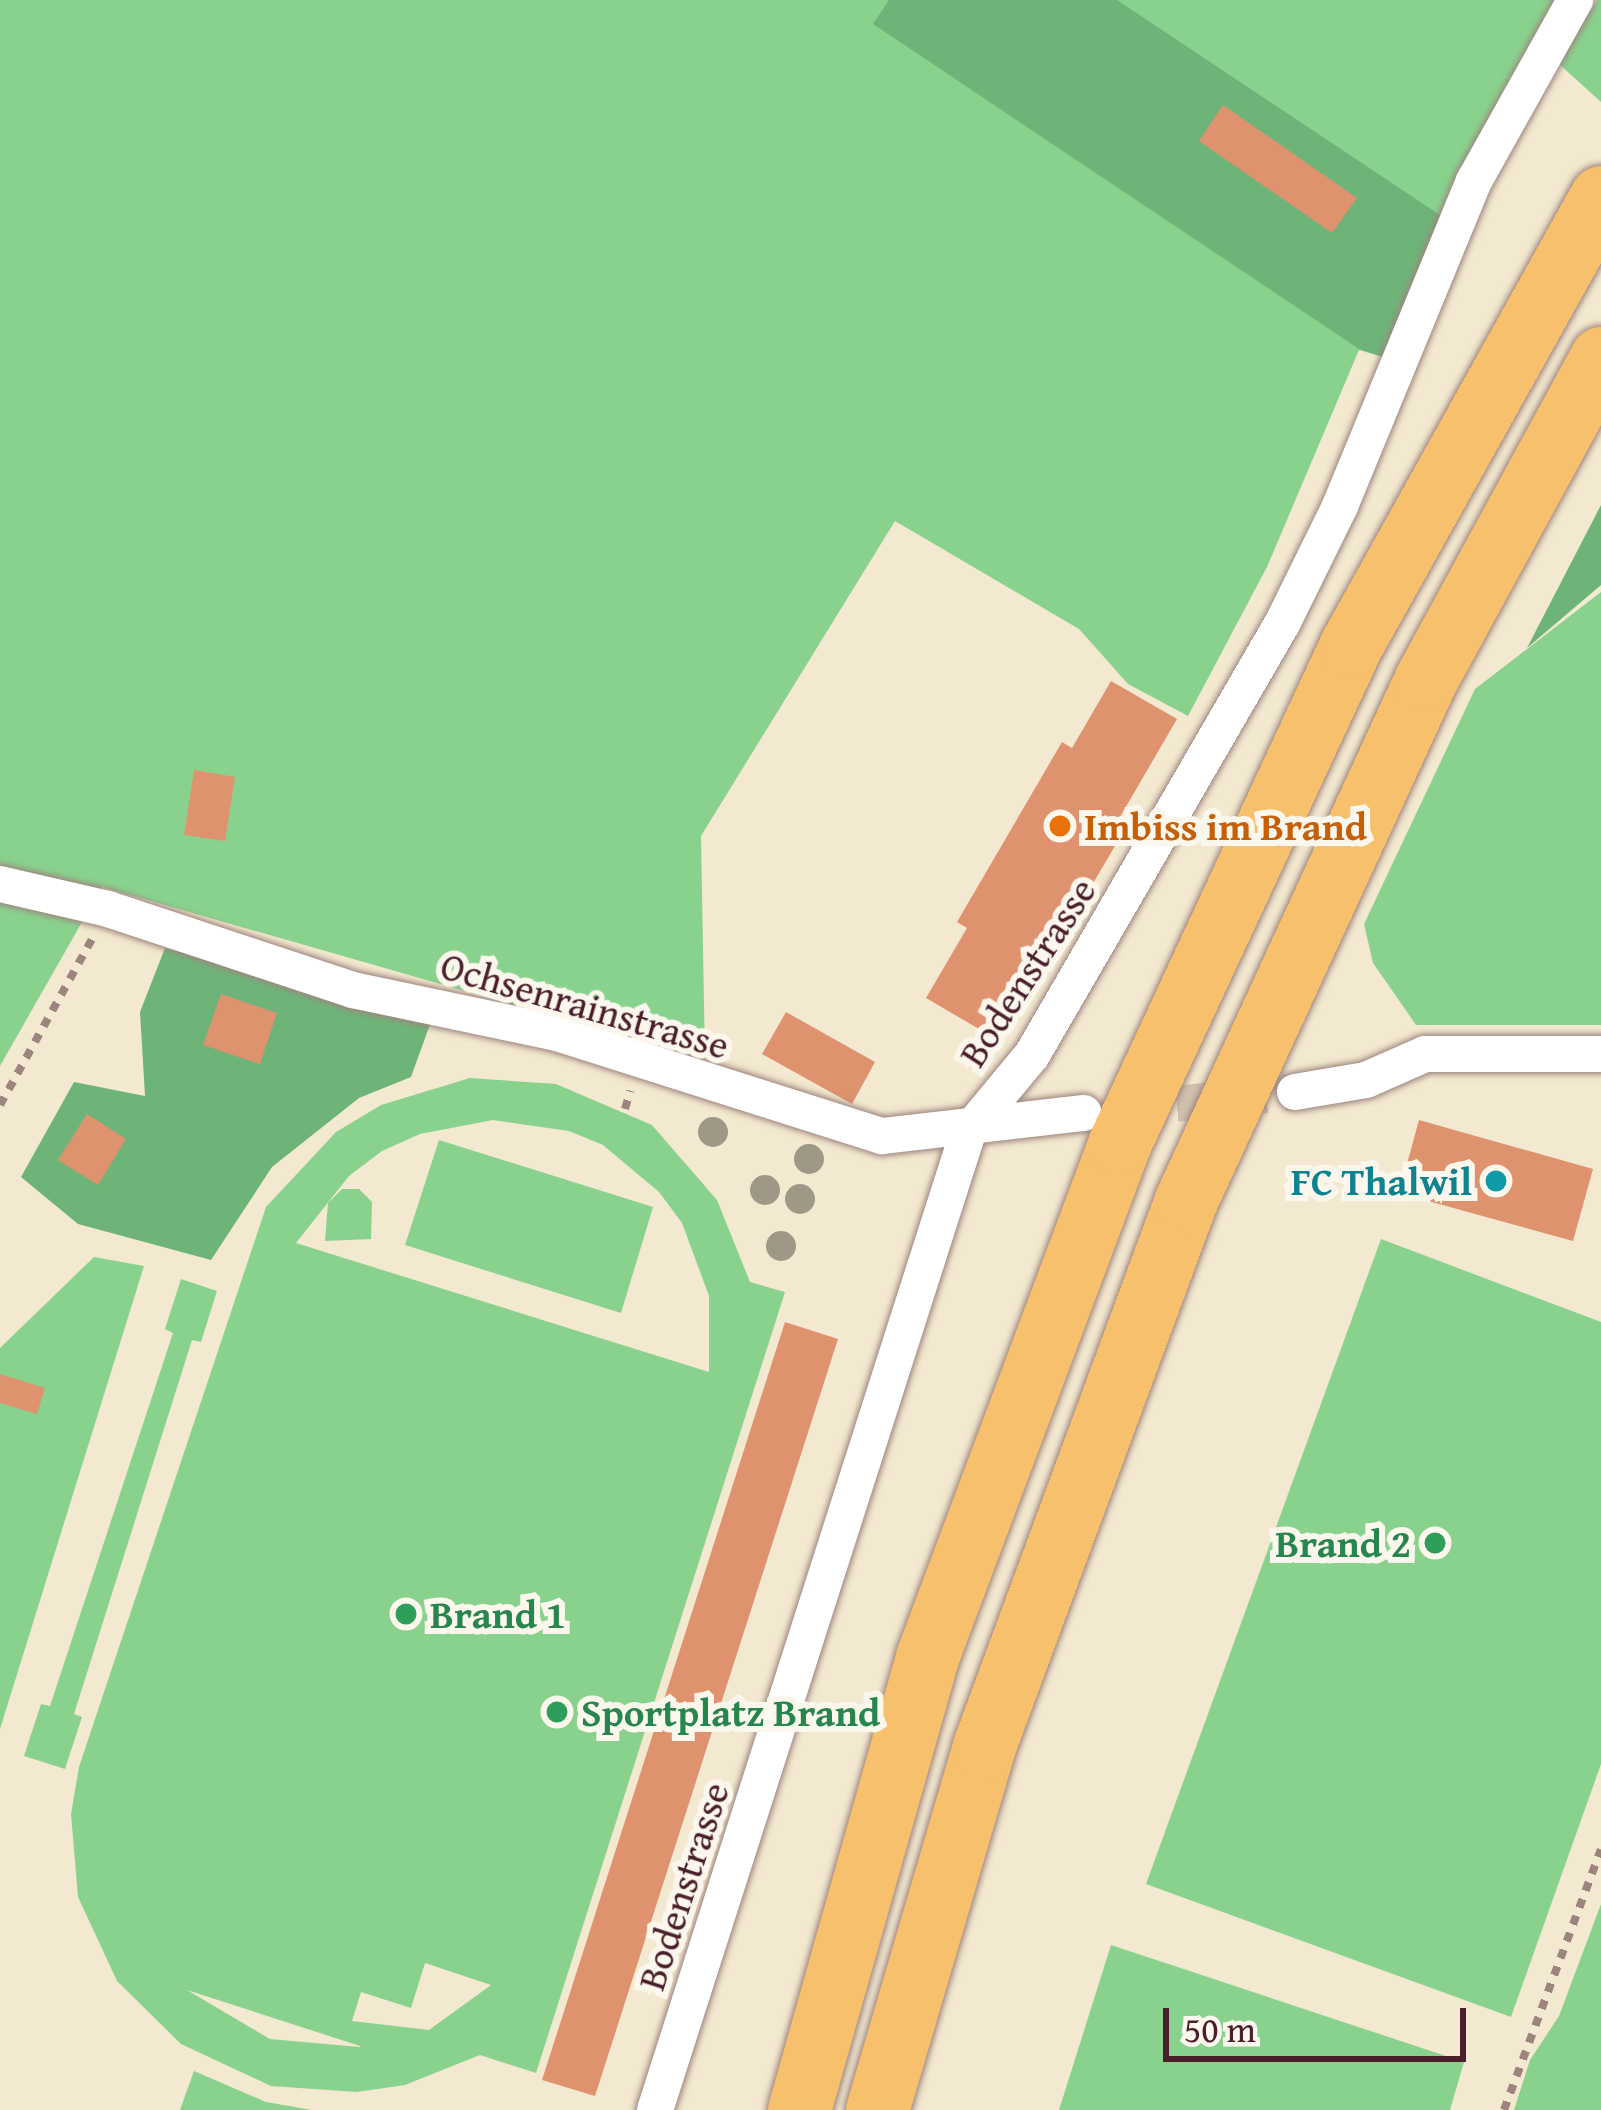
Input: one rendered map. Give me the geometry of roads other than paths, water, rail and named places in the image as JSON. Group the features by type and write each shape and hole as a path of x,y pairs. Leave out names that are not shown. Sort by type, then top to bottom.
{"highway":[{"path":"799,2110 927,1658 1120,1142 1351,645 1601,197"},
{"path":"878,2110 992,1724 1186,1200 1407,717 1601,358"}],"street":[{"name":"Bodenstrasse","path":"655,2110 968,1132 1032,1055 1283,622 1340,506 1474,181 1575,0"},
{"name":"Ochsenrainstrasse","path":"0,884 108,909 325,982 557,1033 882,1136 968,1132 1084,1113"},
{"path":"1294,1092 1366,1080 1425,1054 1601,1054"}],"tunnel":[{"path":"1123,1109 1295,1092"}],"place":[{"name":"Imbiss im Brand","path":"1060,826"},
{"name":"FC Thalwil","path":"1496,1181"},
{"name":"Brand 2","path":"1435,1543"},
{"name":"Brand 1","path":"406,1614"},
{"name":"Sportplatz Brand","path":"557,1712"}]}
